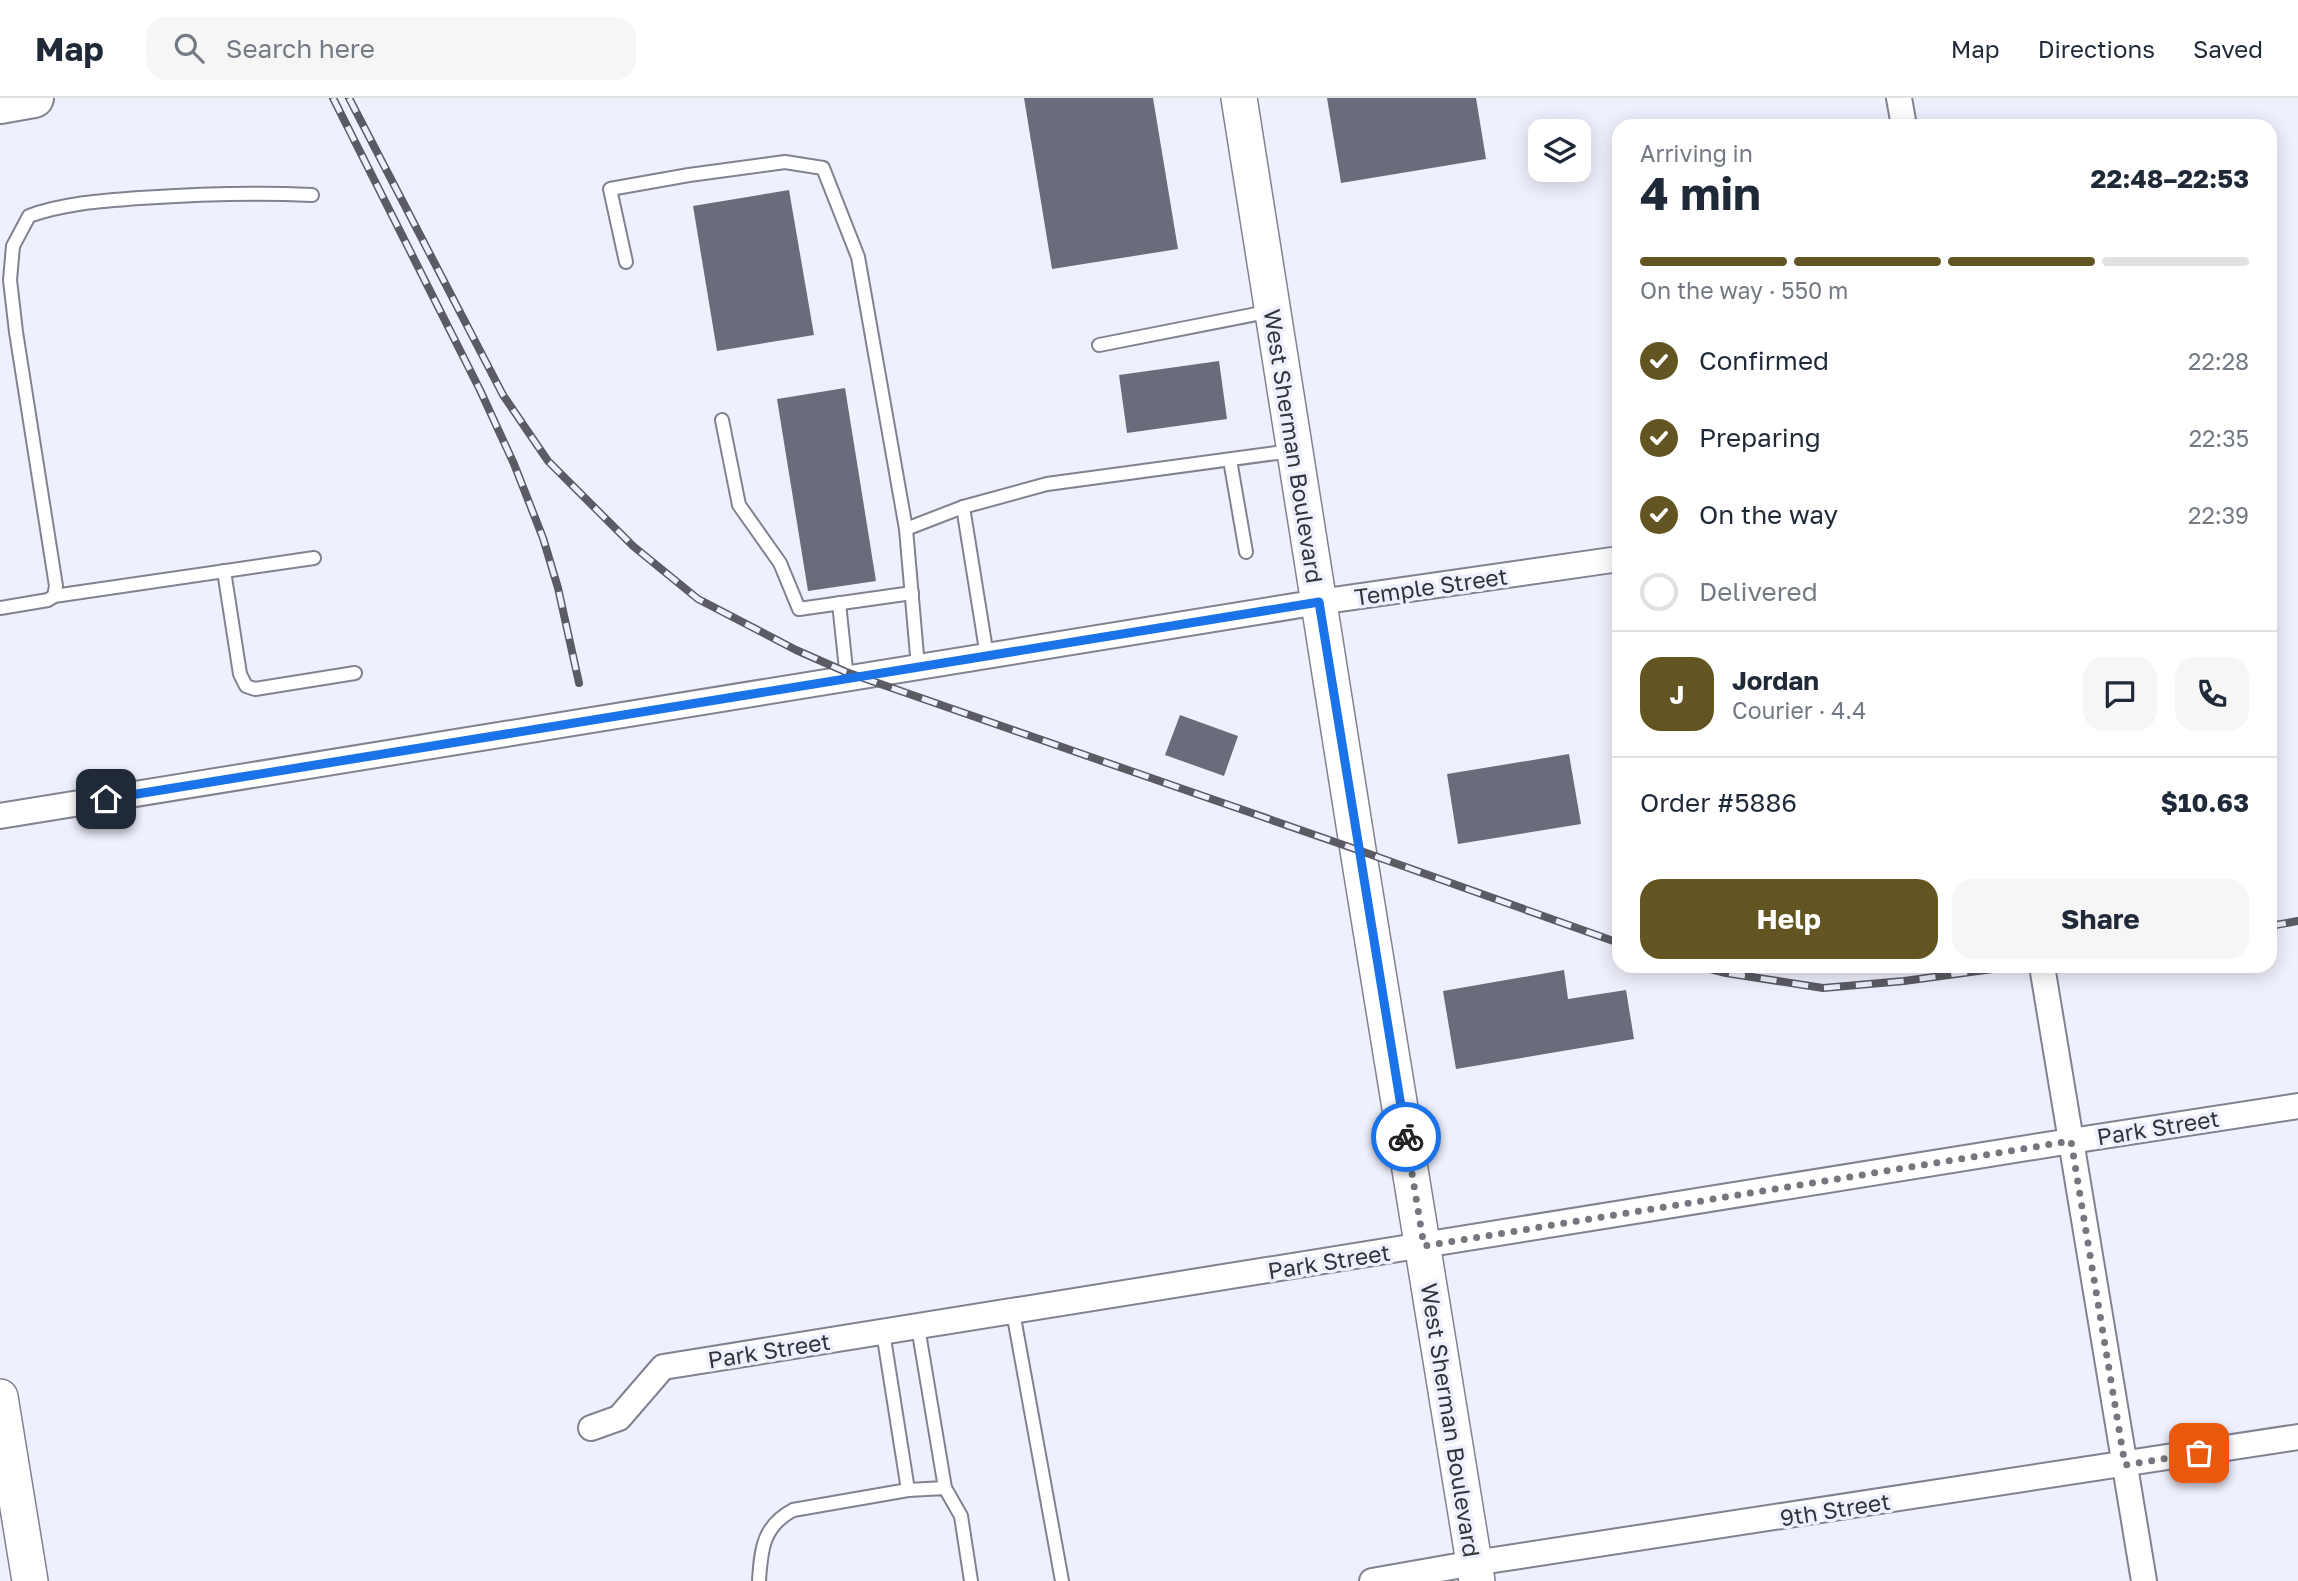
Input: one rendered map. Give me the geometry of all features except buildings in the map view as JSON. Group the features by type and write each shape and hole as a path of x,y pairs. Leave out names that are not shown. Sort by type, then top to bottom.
{"highway":[{"path":"0,104 34,98"}],"main road":[{"name":"West Sherman Boulevard","path":"1239,98 1476,1572"},
{"path":"0,1397 6,1472 30,1581"}],"street":[{"path":"1899,98 1903,119"},
{"name":"Temple Street","path":"0,816 1319,602 1612,560"},
{"path":"2043,973 2144,1581"},
{"name":"Park Street","path":"591,1427 619,1418 663,1367 2298,1106"},
{"name":"9th Street","path":"1372,1581 1476,1572 2298,1437"}],"lane":[{"path":"626,262 610,189 785,162 823,168 858,257 906,529 918,667"},
{"path":"54,596 55,575 10,280 13,246 29,216 49,209 75,205 194,194 262,192 312,195"},
{"path":"1099,345 1272,311"},
{"path":"723,420 739,505 780,563 800,609 912,593"},
{"path":"906,529 963,507 1046,484 1295,451"},
{"path":"1230,460 1246,552"},
{"path":"963,507 987,656"},
{"path":"0,608 48,600 54,596 314,558"},
{"path":"224,571 240,674 246,686 255,689 355,673"},
{"path":"839,603 847,680"},
{"path":"1013,1312 1062,1581"},
{"path":"918,1327 945,1488 961,1516 971,1581"},
{"path":"883,1332 908,1490"},
{"path":"759,1581 765,1540 779,1517 793,1510 908,1490 945,1488"}],"railway":[{"path":"333,98 480,390 514,464 543,538 558,588 579,683"},
{"path":"349,98 503,395 548,461 633,546 698,599 796,650 846,672 1612,941"},
{"path":"2277,925 2298,921"},
{"path":"1726,973 1823,988 1963,973"}],"way so far":[{"path":"1406,1137 1424,1246 2071,1141 2125,1465 2199,1453"}],"route":[{"path":"106,799 1319,602 1406,1137"}]}
